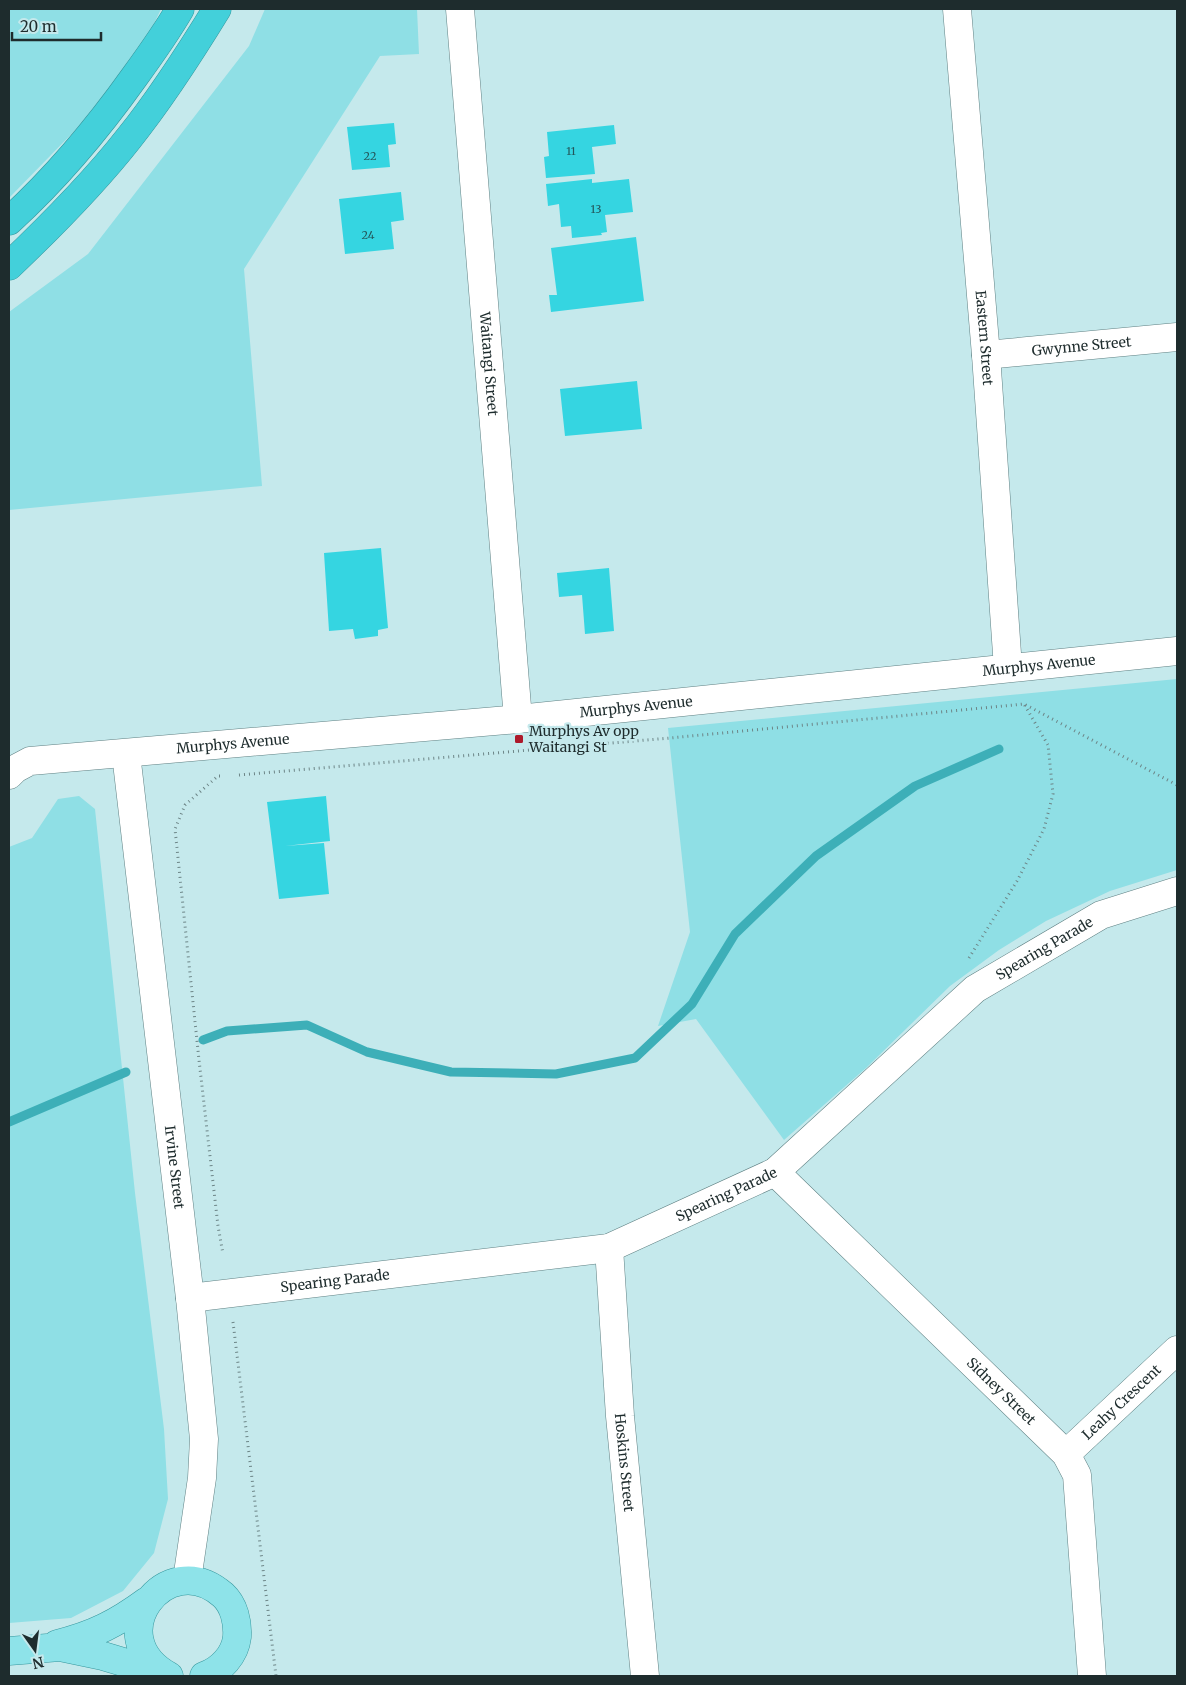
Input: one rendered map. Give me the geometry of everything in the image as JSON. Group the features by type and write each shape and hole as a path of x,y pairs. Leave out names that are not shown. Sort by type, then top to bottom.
{"highway":[{"path":"9,221 74,153 118,99 166,33 180,9"},
{"path":"9,266 81,194 129,138 182,66 217,9"}],"main road":[{"path":"43,1647 80,1638 103,1629 147,1602 158,1591 172,1583 186,1580 201,1582 215,1588 226,1598 233,1610 237,1624 237,1639 232,1653 223,1665 209,1675"},
{"path":"147,1602 140,1616 138,1630 140,1644 147,1658 156,1668 169,1676"},
{"path":"9,1651 60,1647 83,1651 169,1676"}],"street":[{"name":"Waitangi Street","path":"460,9 518,719"},
{"name":"Eastern Street","path":"957,9 986,355 1008,668"},
{"name":"Gwynne Street","path":"986,355 1177,337"},
{"name":"Murphys Avenue","path":"9,775 15,769 30,762 518,719 1177,651"},
{"name":"Irvine Street","path":"126,754 190,1298 204,1439 202,1478 186,1580"},
{"name":"Spearing Parade","path":"190,1298 609,1248 776,1172 975,989 1101,915 1177,891"},
{"name":"Sidney Street","path":"776,1172 1066,1454 1077,1475 1092,1676"},
{"name":"Hoskins Street","path":"609,1248 620,1416 645,1676"},
{"name":"Leahy Crescent","path":"1066,1454 1177,1350"}],"path":[{"path":"236,775 679,737 1024,704 1177,785"},
{"path":"967,961 1016,881 1044,829 1053,794 1048,745 1024,704"},
{"path":"223,1254 218,1226 199,1060 175,829 185,805 218,776 227,775"},
{"path":"232,1319 276,1676"}],"shaded area":[{"path":"9,9 161,9 151,30 92,113 9,198"},
{"path":"265,9 417,9 419,54 380,56 244,269 262,486 9,510 9,312 88,254 249,46"},
{"path":"1177,679 1177,870 1110,891 1046,921 999,950 950,986 866,1068 784,1140 696,1019 658,1026 690,932 668,728"},
{"path":"79,796 95,809 135,1193 164,1429 168,1499 154,1553 123,1591 71,1618 9,1623 9,847 32,838 58,799"}],"building":[{"path":"394,123 396,144 388,145 390,167 352,170 347,127"},
{"path":"614,125 616,144 592,147 595,174 546,178 544,157 549,156 547,132"},
{"path":"592,179 592,183 629,179 633,212 605,215 607,232 601,233 602,235 572,238 571,226 561,227 559,204 548,206 546,184"},
{"path":"401,192 404,220 391,222 394,249 345,254 339,199"},
{"path":"636,237 644,301 551,312 549,295 557,295 551,248"},
{"path":"637,381 642,429 565,436 560,389"},
{"path":"381,548 388,628 378,630 378,636 355,639 353,629 329,631 324,553"},
{"path":"609,568 614,631 585,634 582,595 559,597 557,573"},
{"path":"326,796 330,841 285,846 324,843 329,894 279,899 267,802"}],"waterway":[{"path":"203,1040 227,1031 307,1025 367,1052 451,1072 556,1074 635,1058 692,1004 735,934 816,856 915,786 999,749"},
{"path":"9,1122 126,1072"}],"place":[{"name":"Murphys Av opp Waitangi St","path":"519,739"}]}
